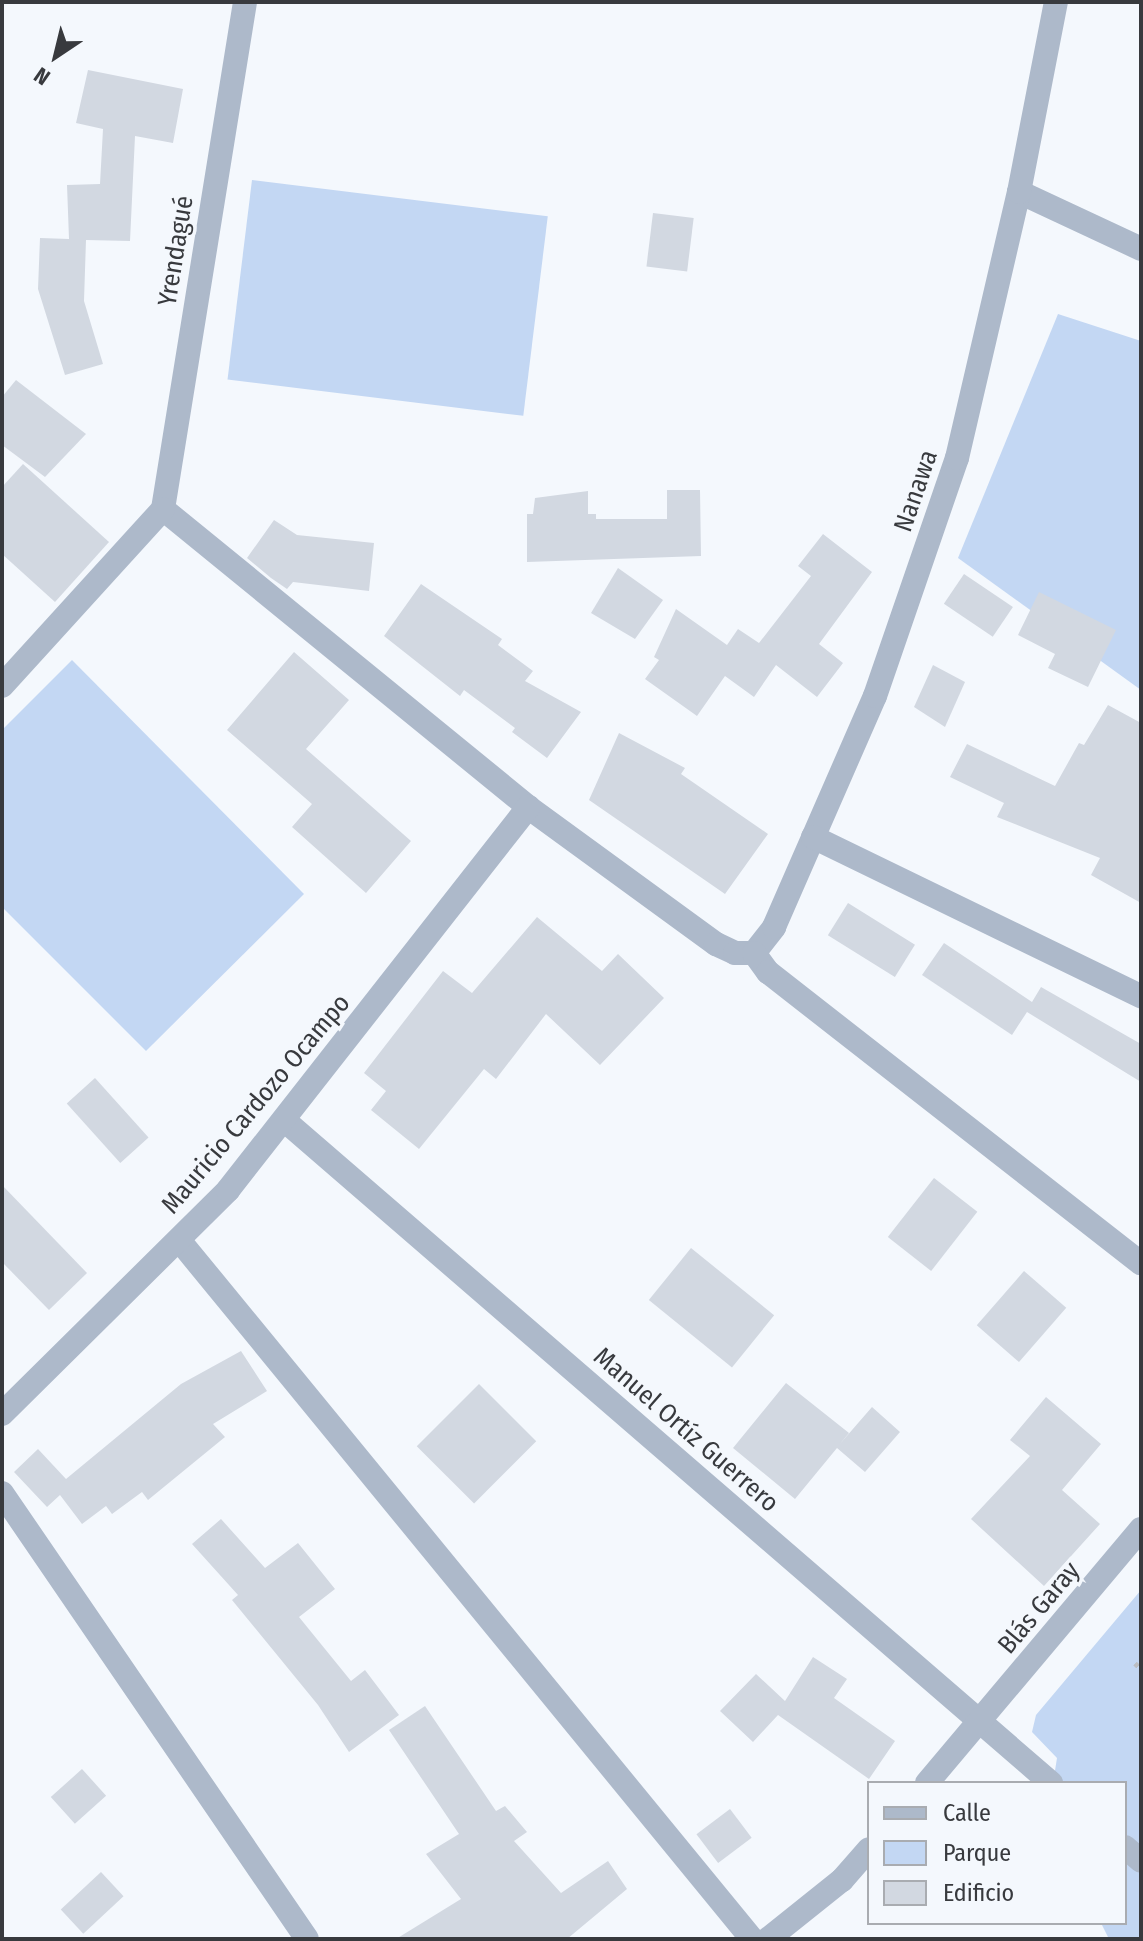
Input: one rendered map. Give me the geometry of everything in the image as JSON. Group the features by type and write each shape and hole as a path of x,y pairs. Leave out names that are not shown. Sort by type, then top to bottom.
{"street":[{"name":"Yrendagué","path":"163,509 245,2"},
{"name":"Nanawa","path":"744,953 774,927 875,696 957,458 1019,192 1056,2"},
{"path":"1019,192 1141,249"},
{"path":"2,686 163,509 528,807 744,953 1141,1263"},
{"name":"Mauricio Cardozo Ocampo","path":"2,1414 179,1240 284,1120 528,807"},
{"path":"813,837 1141,996"},
{"name":"Manuel Ortíz Guerrero","path":"284,1120 1049,1781"},
{"path":"179,1240 752,1939"},
{"path":"2,1493 307,1939"},
{"name":"Blás Garay","path":"929,1781 1141,1529"},
{"path":"768,1939 842,1880 867,1851"}],"path":[{"path":"1135,1663 1141,1669"}],"green space":[{"path":"252,180 548,216 523,416 228,380"},
{"path":"1058,314 1141,341 1141,690 958,558"},
{"path":"72,660 304,894 146,1051 2,907 2,730"},
{"path":"1141,1590 1141,1939 1109,1939 1102,1925 1127,1925 1127,1781 1053,1781 1057,1758 1032,1732 1036,1715"}],"building":[{"path":"88,70 183,89 173,143 135,136 130,241 86,240 84,301 103,364 65,375 38,289 40,238 69,239 67,185 100,184 103,129 76,123"},
{"path":"653,213 694,218 687,272 646,267"},
{"path":"16,380 86,434 45,477 2,445 2,397"},
{"path":"23,464 109,542 55,602 2,554 2,487"},
{"path":"667,490 700,490 701,556 527,562 527,514 533,514 535,498 588,491 588,514 596,514 596,519 667,519"},
{"path":"274,520 297,535 374,543 369,591 293,582 287,589 271,578 247,558"},
{"path":"823,534 872,572 819,644 843,663 817,697 776,665 754,697 725,676 697,716 645,679 659,660 654,657 676,609 727,645 738,629 759,643 811,576 798,566"},
{"path":"618,568 663,600 635,639 591,613"},
{"path":"964,574 1013,607 993,637 944,604"},
{"path":"421,584 502,639 498,645 533,671 525,681 581,712 547,758 512,732 515,728 464,690 460,696 384,636"},
{"path":"1039,592 1116,630 1088,687 1048,668 1055,654 1018,635"},
{"path":"294,652 349,700 306,749 411,841 366,893 292,827 312,804 227,730"},
{"path":"933,665 965,682 945,727 914,707"},
{"path":"1108,705 1141,723 1141,903 1091,875 1100,858 997,817 1004,803 950,777 967,744 1055,786 1079,743 1084,745"},
{"path":"619,733 685,768 681,774 768,834 725,894 589,800"},
{"path":"848,903 915,945 895,977 828,935"},
{"path":"537,917 602,971 618,954 664,998 600,1065 546,1014 496,1079 484,1069 419,1149 371,1110 386,1091 364,1073 443,971 472,993"},
{"path":"944,943 1032,1002 1041,987 1141,1044 1141,1082 1027,1012 1012,1035 922,975"},
{"path":"95,1078 149,1137 120,1163 67,1103"},
{"path":"934,1178 977,1212 931,1271 888,1237"},
{"path":"2,1185 87,1273 49,1310 2,1262"},
{"path":"691,1248 774,1315 732,1367 649,1300"},
{"path":"1024,1271 1066,1308 1019,1362 977,1325"},
{"path":"241,1351 267,1391 213,1424 225,1437 148,1500 142,1492 112,1514 106,1506 82,1524 60,1495 47,1507 14,1472 38,1449 66,1479 181,1384"},
{"path":"786,1383 849,1433 839,1445 872,1407 900,1432 865,1472 837,1448 795,1499 733,1448"},
{"path":"479,1384 536,1441 474,1504 417,1446"},
{"path":"1046,1397 1101,1444 1062,1490 1100,1524 1044,1586 971,1519 1030,1456 1010,1440"},
{"path":"221,1519 265,1568 298,1543 335,1589 299,1617 351,1681 365,1670 399,1715 349,1752 318,1705 232,1600 238,1595 192,1544"},
{"path":"813,1657 847,1679 834,1698 895,1741 869,1779 778,1715 753,1742 720,1711 756,1674 785,1701"},
{"path":"425,1706 496,1811 505,1806 527,1832 514,1841 561,1893 608,1861 627,1889 567,1939 396,1939 461,1899 426,1854 459,1834 389,1730"},
{"path":"82,1769 106,1796 75,1824 51,1797"},
{"path":"730,1809 752,1838 718,1863 696,1834"},
{"path":"101,1872 124,1896 83,1934 61,1910"}]}
